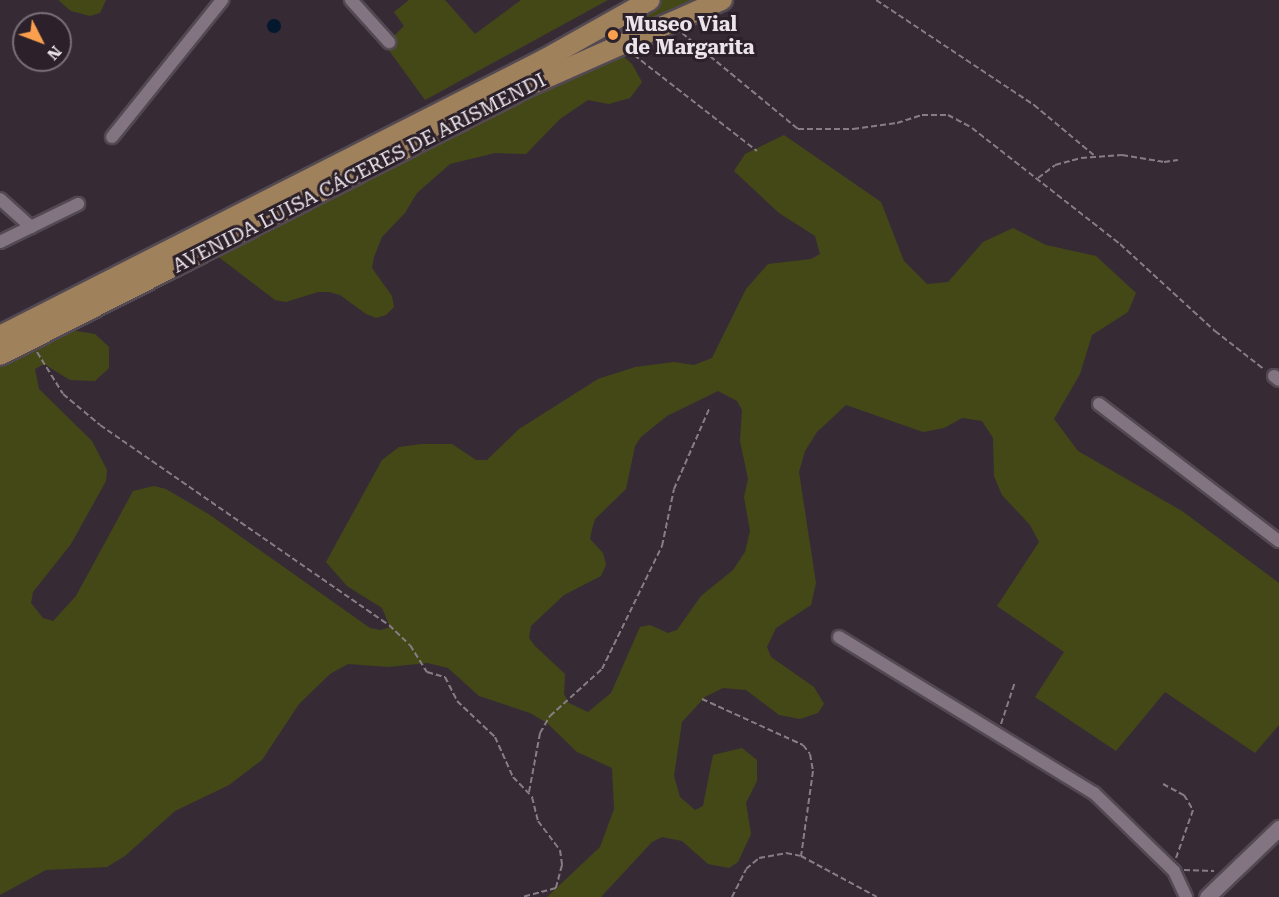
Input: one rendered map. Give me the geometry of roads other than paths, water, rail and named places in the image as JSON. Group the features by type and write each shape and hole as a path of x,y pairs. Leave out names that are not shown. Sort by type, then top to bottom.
{"main road":[{"name":"AVENIDA LUISA CÁCERES DE ARISMENDI","path":"0,355 26,332 546,59 650,0"},
{"name":"AVENIDA LUISA CÁCERES DE ARISMENDI","path":"0,336 26,332 530,85 722,0"}],"street":[{"path":"112,137 222,0"},
{"path":"351,0 389,42"},
{"path":"0,199 31,227"},
{"path":"0,242 78,204"},
{"path":"0,326 26,332"},
{"path":"1099,404 1279,541"},
{"path":"839,637 1094,793 1174,871 1186,897"},
{"path":"1207,897 1279,828"}],"water":[{"path":"274,19 279,21 281,26 279,31 274,33 269,31 267,26 269,21"}],"place":[{"name":"Museo Vial de Margarita","path":"613,35"}]}
